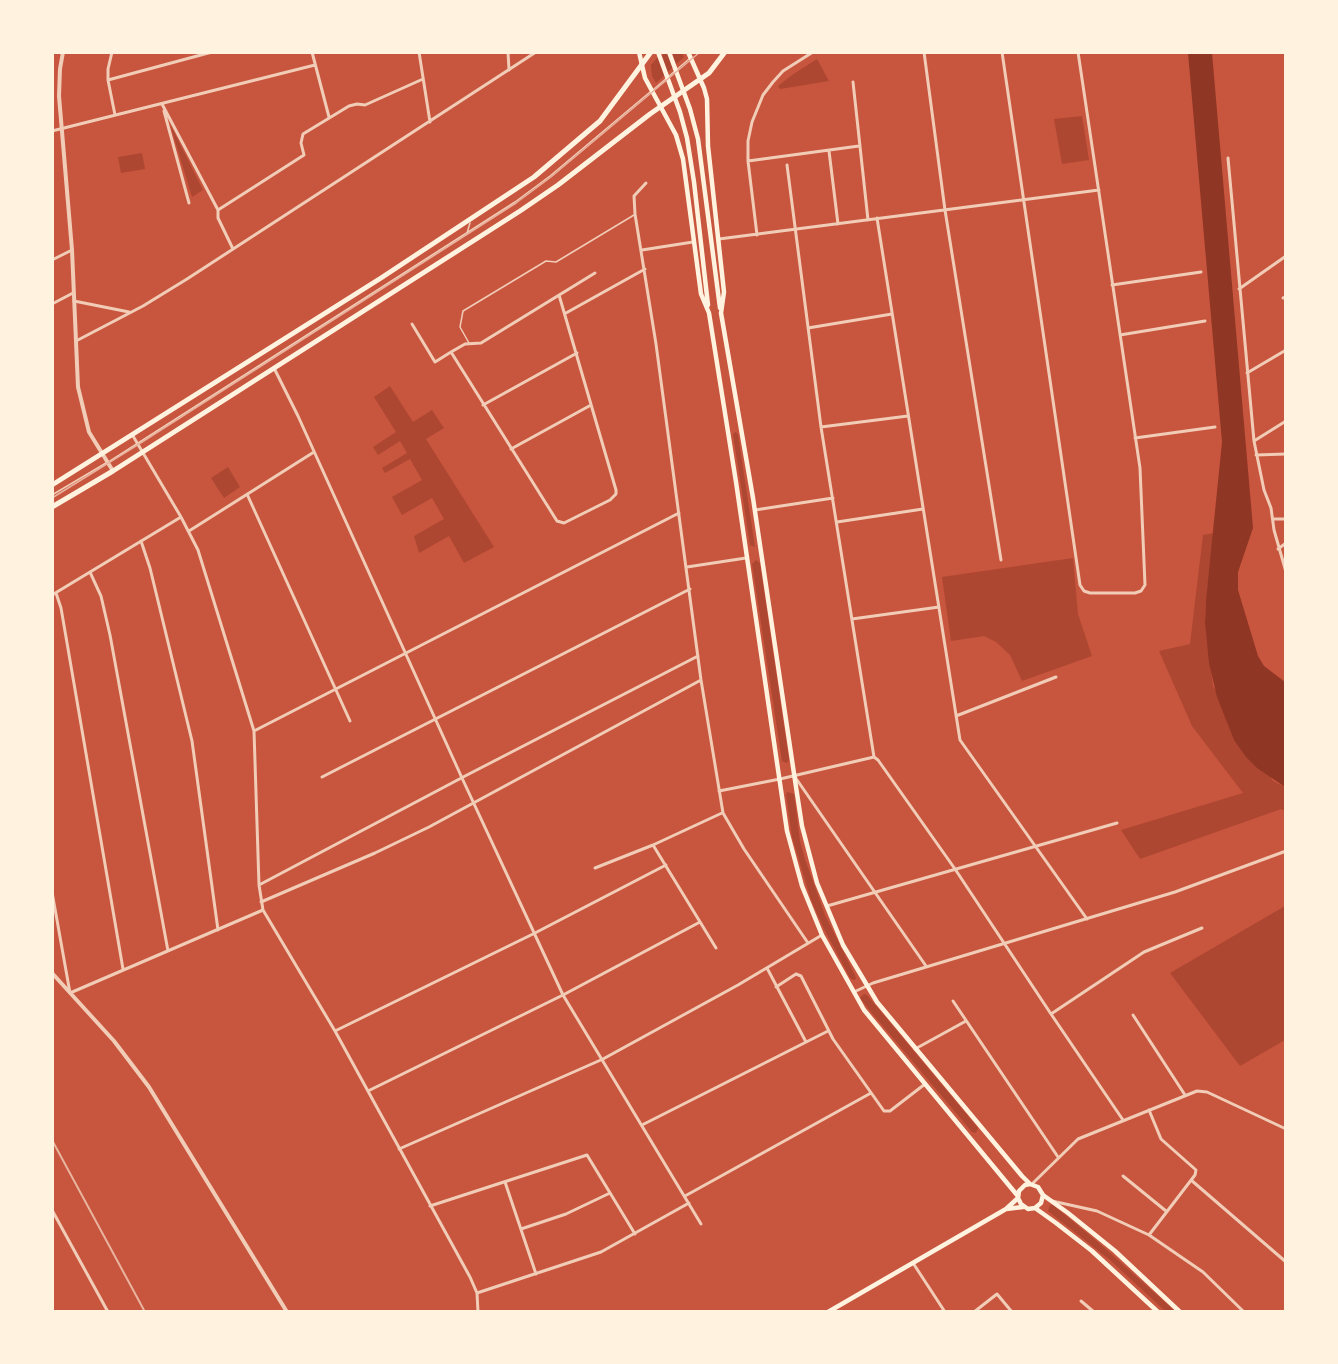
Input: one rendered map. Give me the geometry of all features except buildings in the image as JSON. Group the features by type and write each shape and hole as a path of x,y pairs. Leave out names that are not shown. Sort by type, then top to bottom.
{"main road":[{"path":"639,52 651,91 670,124 680,148 701,294 709,313"},
{"path":"52,485 534,177 593,128 617,100 651,52"},
{"path":"658,52 683,122 694,182 709,313 792,853 802,886 822,935 854,992 877,1026 926,1083 979,1136 1031,1184 1038,1187 1043,1195 1115,1251 1180,1311"},
{"path":"669,52 694,123 705,181 721,313 755,510 794,775 807,846 817,883 843,945 867,986 979,1136 1023,1207"},
{"path":"687,52 707,99 708,146 724,292 721,313"},
{"path":"52,507 529,205 709,73 725,52"},
{"path":"828,1311 1006,1209 1018,1196 1022,1187 1031,1184"},
{"path":"1035,1209 1041,1203 1043,1195"},
{"path":"1006,1209 1023,1207 1035,1209 1056,1222 1092,1251 1158,1311"}],"street":[{"path":"63,52 58,82 60,129 72,250 78,387 84,417 93,439 112,471"},
{"path":"112,52 108,80 115,116"},
{"path":"108,80 213,52"},
{"path":"312,52 329,117"},
{"path":"419,52 430,122"},
{"path":"508,52 509,70"},
{"path":"75,342 131,313 233,249 536,52"},
{"path":"757,234 748,161 749,134 763,95 783,71 813,52"},
{"path":"924,52 945,210 1001,560"},
{"path":"1002,52 1080,585 1084,591 1090,593 1135,593 1144,588 1140,468 1078,52"},
{"path":"52,131 315,65"},
{"path":"218,210 304,155 301,143 303,134 329,117 349,106 365,105 423,79"},
{"path":"853,82 868,220"},
{"path":"162,104 218,210 218,218 233,249"},
{"path":"162,104 189,203"},
{"path":"748,161 860,146"},
{"path":"828,150 838,224"},
{"path":"1228,158 1254,441 1278,549 1286,572"},
{"path":"787,165 821,427 874,757 955,869 1123,1120"},
{"path":"646,183 634,196 635,214 645,269 701,680 723,813 744,849 808,943"},
{"path":"719,239 1099,190"},
{"path":"877,219 960,740 1087,919"},
{"path":"641,250 693,242"},
{"path":"52,260 72,250"},
{"path":"1239,289 1286,256"},
{"path":"566,313 645,269"},
{"path":"1112,285 1201,272"},
{"path":"412,324 435,362 465,344 481,343 595,273"},
{"path":"52,304 73,293"},
{"path":"451,352 560,524 610,500 616,494 616,490 560,295"},
{"path":"74,300 131,313"},
{"path":"807,328 892,314"},
{"path":"1120,334 1205,321"},
{"path":"1247,373 1286,350"},
{"path":"483,405 577,353"},
{"path":"274,368 563,995 701,1224"},
{"path":"511,448 591,405"},
{"path":"821,427 908,416"},
{"path":"1254,441 1286,421"},
{"path":"1136,438 1215,427"},
{"path":"133,435 198,550 254,731 259,885 263,910 335,1031 477,1293 478,1311"},
{"path":"189,531 314,452"},
{"path":"1256,454 1286,454"},
{"path":"247,494 350,721"},
{"path":"755,510 833,498"},
{"path":"837,522 923,509"},
{"path":"254,731 679,513"},
{"path":"123,969 66,637 54,594 181,517"},
{"path":"1273,519 1286,519"},
{"path":"141,542 150,568 194,748 218,930"},
{"path":"1278,549 1286,543"},
{"path":"687,567 746,558"},
{"path":"90,572 101,596 111,635 168,951"},
{"path":"322,777 436,721 690,589"},
{"path":"851,620 939,607"},
{"path":"259,885 698,656"},
{"path":"956,716 1056,677"},
{"path":"261,903 401,841 474,804 701,680"},
{"path":"719,791 874,757"},
{"path":"794,775 926,967"},
{"path":"595,868 723,813"},
{"path":"826,906 1117,823"},
{"path":"653,844 716,948"},
{"path":"854,992 926,967 1185,889 1286,851"},
{"path":"335,1031 533,934 666,865"},
{"path":"52,892 70,993"},
{"path":"70,993 263,910"},
{"path":"368,1091 563,995 700,921"},
{"path":"1050,1014 1144,952 1202,928"},
{"path":"399,1149 603,1059 822,935"},
{"path":"767,968 806,1042"},
{"path":"52,973 129,1059 149,1087 287,1311"},
{"path":"776,987 799,974 828,1031 882,1109 888,1111 926,1083"},
{"path":"953,1001 1058,1157"},
{"path":"1133,1015 1185,1095"},
{"path":"915,1049 966,1021"},
{"path":"642,1125 828,1031"},
{"path":"1031,1184 1078,1139 1197,1091 1208,1092 1286,1129"},
{"path":"685,1196 871,1093"},
{"path":"1149,1110 1161,1139 1196,1170 1191,1180 1149,1235"},
{"path":"430,1206 584,1155 589,1157 635,1234"},
{"path":"1123,1176 1167,1211"},
{"path":"1191,1180 1286,1262"},
{"path":"505,1182 536,1274"},
{"path":"521,1229 567,1214 610,1193"},
{"path":"1052,1201 1076,1204 1097,1211 1149,1235 1203,1272 1244,1311"},
{"path":"477,1293 592,1256 689,1203"},
{"path":"52,1210 108,1311"},
{"path":"913,1262 945,1311"},
{"path":"974,1311 997,1294 1012,1311"},
{"path":"1082,1301 1094,1311"},
{"path":"840,1305 843,1311"}],"lane":[{"path":"52,495 138,443 467,233 550,176 697,52"},
{"path":"470,344 460,327 463,311 546,261 556,262 635,214"},
{"path":"467,233 471,219"}],"shaded area":[{"path":"666,53 682,53 684,57 656,83 652,76 651,65"},
{"path":"1188,53 1212,53 1253,528 1238,572 1238,590 1258,656 1264,666 1285,682 1285,787 1257,768 1234,740 1217,697 1209,663 1205,623 1206,600 1222,442"},
{"path":"817,59 829,81 780,89 778,86"},
{"path":"1082,116 1089,160 1062,164 1054,119"},
{"path":"170,124 203,190 192,197"},
{"path":"142,153 145,169 121,173 118,157"},
{"path":"390,386 413,422 432,410 444,428 426,439 494,547 464,563 449,536 419,553 414,536 444,519 432,498 402,515 392,497 422,480 410,459 385,473 382,468 407,453 400,441 378,455 373,447 396,432 374,397"},
{"path":"735,432 738,434 755,547 750,545 733,434"},
{"path":"228,467 240,487 224,498 211,478"},
{"path":"1214,533 1205,623 1213,686 1273,781 1285,787 1285,811 1281,809 1140,859 1121,830 1243,793 1192,726 1159,651 1190,644 1203,535"},
{"path":"1073,558 1078,614 1092,656 1022,681 1010,655 996,642 984,636 951,641 942,577"},
{"path":"756,560 760,563 789,760 787,763 782,761 752,564"},
{"path":"787,792 794,794 800,841 825,915 856,979 850,978 811,900 792,837"},
{"path":"1285,906 1285,1040 1240,1066 1170,973"},
{"path":"864,994 978,1128 976,1133 972,1132 871,1012 860,998"},
{"path":"1050,1205 1053,1205 1099,1243 1175,1311 1165,1311 1110,1260 1048,1211"}],"tram line":[{"path":"52,498 516,203 551,177 700,52"}],"railway":[{"path":"52,1140 145,1312"}]}
